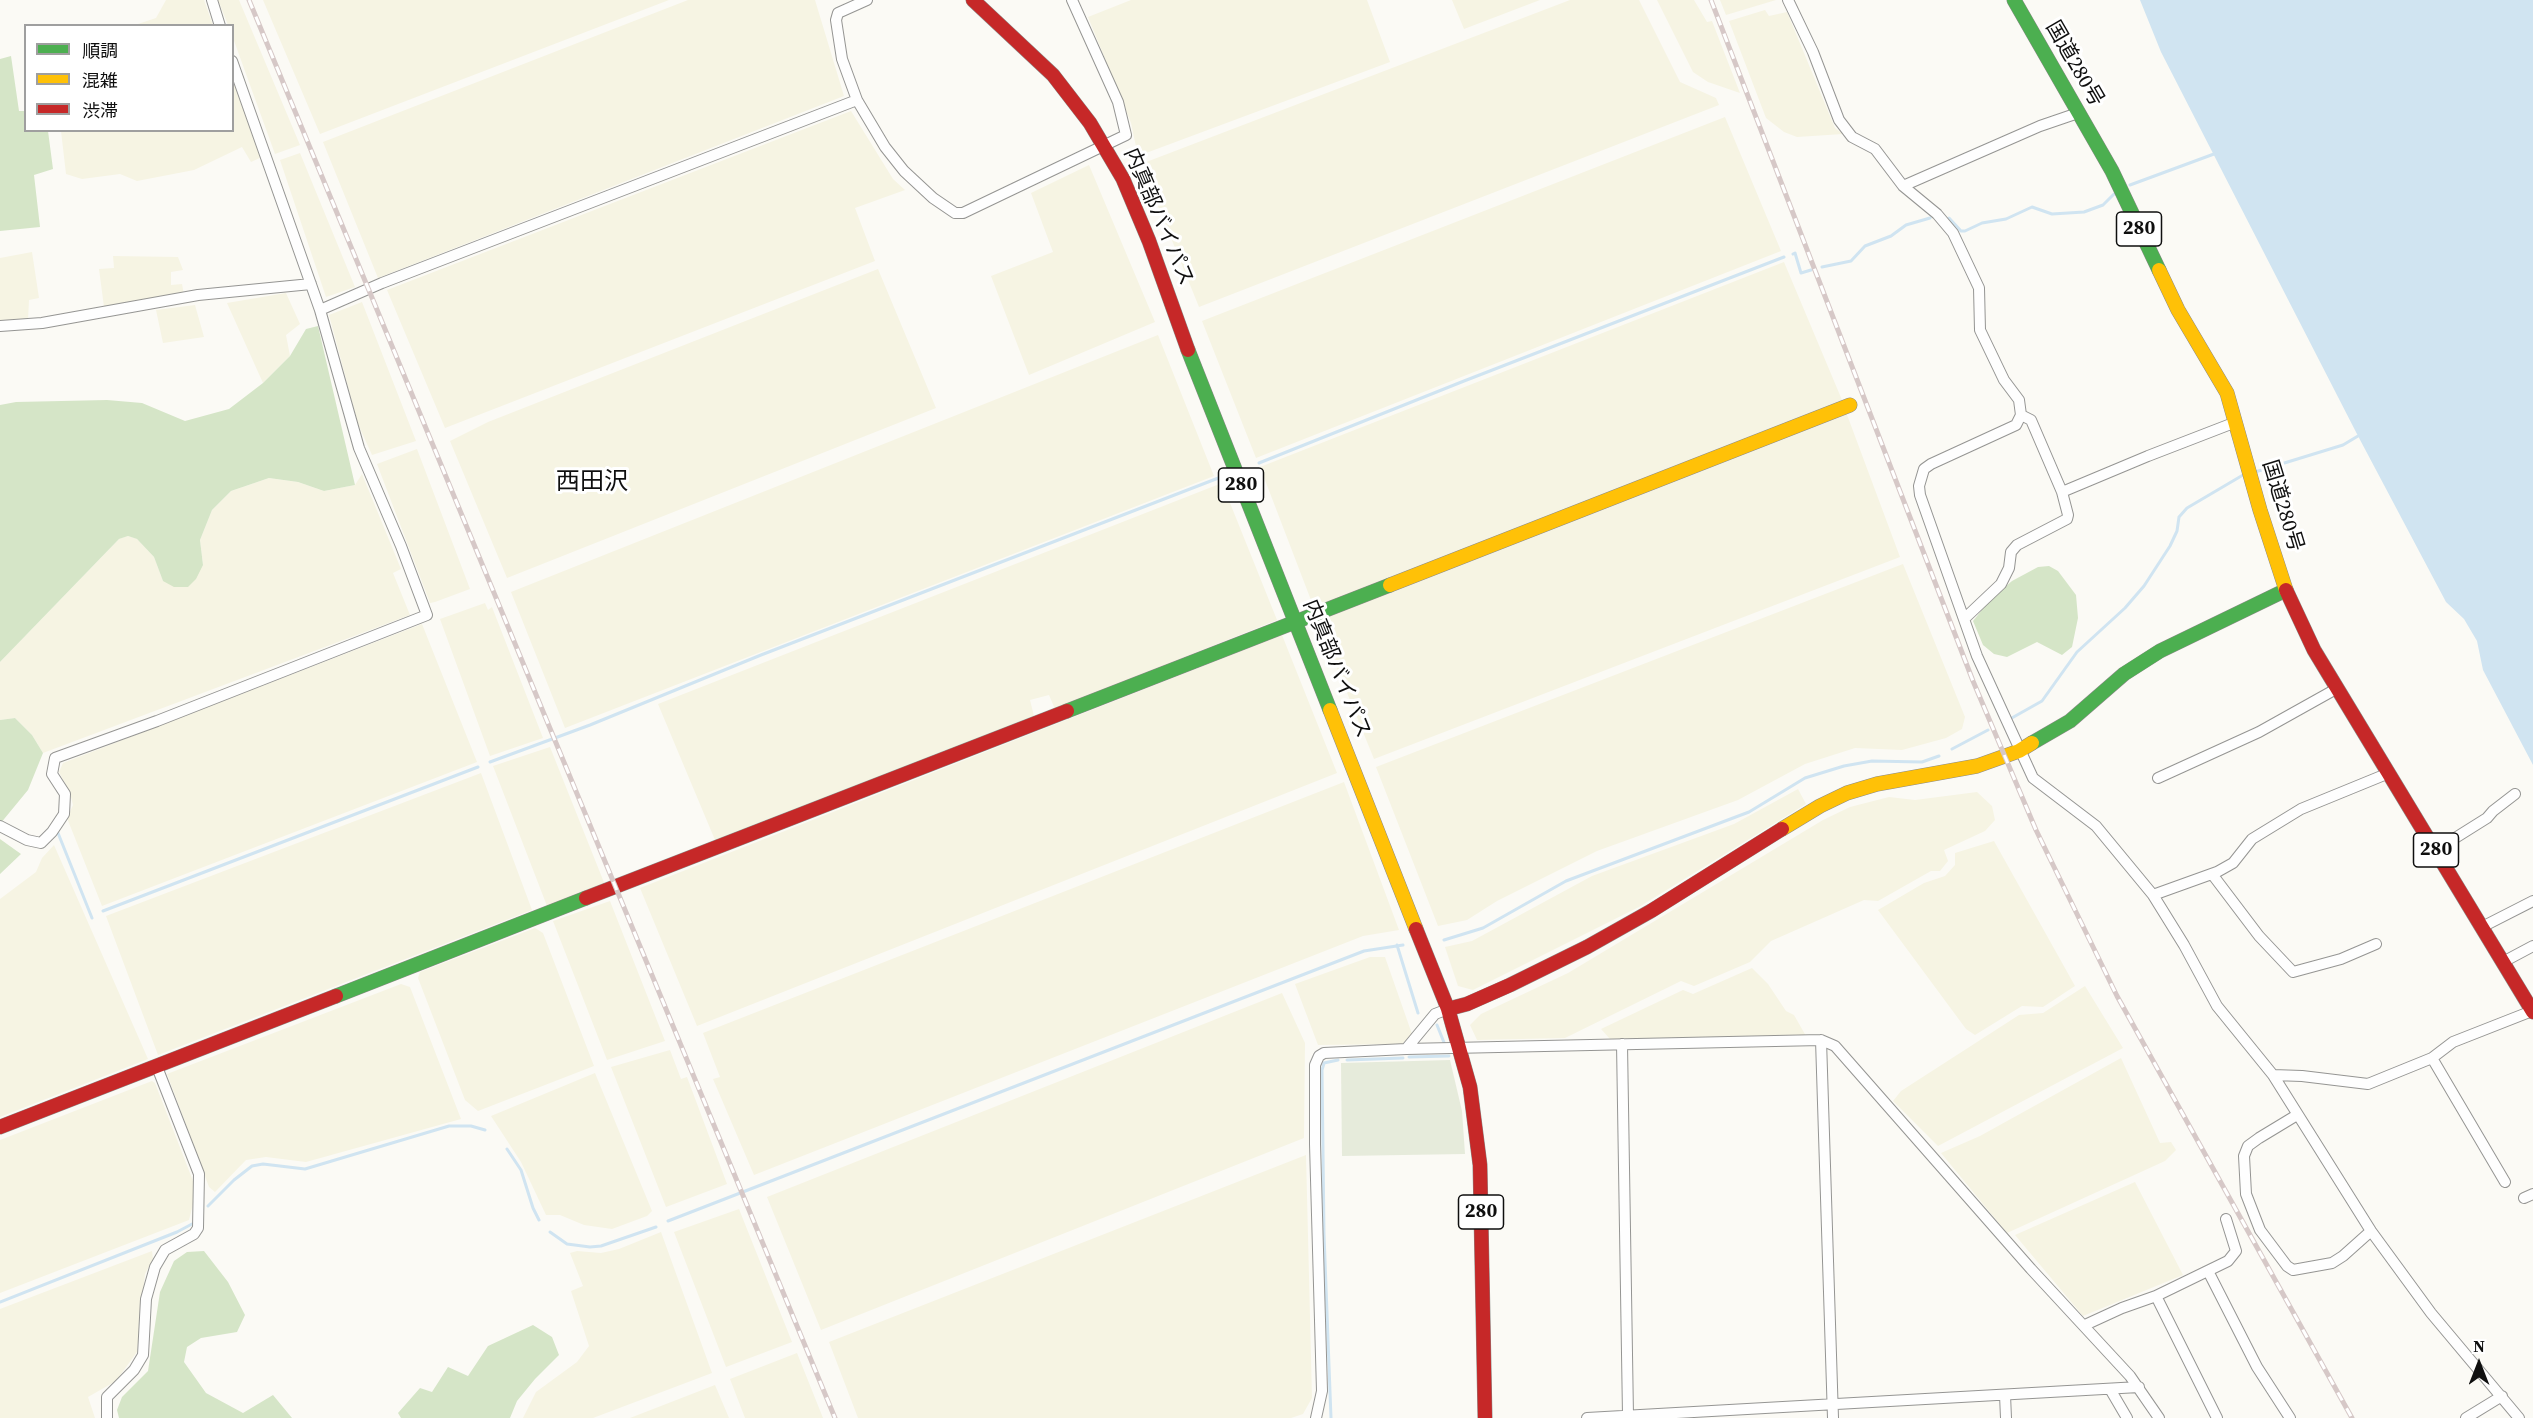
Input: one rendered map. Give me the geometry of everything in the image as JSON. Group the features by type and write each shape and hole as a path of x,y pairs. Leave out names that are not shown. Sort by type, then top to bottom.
{"main road":[{"name":"内真部バイパス","path":"973,0 1053,75 1105,146 1123,179 1149,240 1178,324 1448,1009 1470,1087 1480,1165 1485,1418"},
{"name":"国道280号","path":"2014,0 2112,171 2178,310 2226,393 2286,591 2314,651 2533,1012"},
{"path":"0,1127 1850,405"},
{"path":"1448,1009 1467,1004 1510,985 1587,947 1800,818 1847,793 1877,784 1977,766 2019,751 2070,721 2124,674 2160,651 2286,591"}],"street":[{"path":"212,0 219,24"},
{"path":"867,0 838,13 836,20 842,59 856,100 885,147 904,171 933,198 955,213 976,209 1126,135 1118,102 1072,0"},
{"path":"1788,0 1813,52 1839,120 1852,137 1875,149 1903,186 1937,214 1953,233 1979,288 1980,330 2004,380 2019,400 2021,415 2019,422 2007,431 1931,464 1924,470 1920,495 1977,656 2019,751 2033,778 2096,826 2153,894 2217,1006 2273,1075 2371,1231 2432,1312 2519,1418"},
{"path":"0,826 27,840 41,843 52,832 64,814 65,794 52,774 55,758 157,721 427,615 401,546 359,448 320,310 234,67"},
{"path":"320,310 382,283 856,100"},
{"path":"1903,186 2040,126 2078,113"},
{"path":"0,326 42,322 198,295 311,284"},
{"path":"1964,619 2001,584 2009,568 2011,552 2017,545 2067,519 2062,492 2031,420 2021,415"},
{"path":"2062,492 2236,422"},
{"path":"2158,778 2259,732 2336,689"},
{"path":"2153,894 2212,874 2233,863 2252,839 2301,809 2390,773"},
{"path":"2436,850 2487,818 2515,794"},
{"path":"2212,874 2259,936 2293,972 2341,959 2376,944"},
{"path":"2482,927 2533,901"},
{"path":"2503,962 2533,946"},
{"path":"1406,1049 1435,1014 1448,1009"},
{"path":"2273,1075 2368,1084 2432,1058 2453,1042 2533,1012"},
{"path":"1316,1418 1322,1391 1315,1065 1319,1056 1324,1053 1406,1049 1821,1040 1835,1046 2031,1269 2085,1325 2139,1387 2159,1418"},
{"path":"1821,1040 1833,1418"},
{"path":"1622,1044 1628,1415"},
{"path":"2432,1058 2505,1182"},
{"path":"107,1418 107,1397 134,1370 142,1355 146,1299 155,1267 165,1250 194,1234 198,1228 199,1174 157,1067"},
{"path":"2297,1115 2248,1146 2244,1156 2246,1194 2260,1230 2287,1266 2293,1270 2332,1263 2371,1231"},
{"path":"2085,1325 2156,1296 2228,1261 2236,1251 2226,1219"},
{"path":"2208,1271 2257,1367 2290,1418"},
{"path":"2156,1296 2217,1418"},
{"path":"1587,1418 1628,1415 1662,1416 2139,1387"},
{"path":"2110,1389 2127,1418"},
{"path":"2005,1395 2006,1418"},
{"path":"2466,1418 2502,1396"}],"shaded area":[{"path":"166,0 204,0 213,24 138,24 156,18"},
{"path":"218,0 239,0 300,145 275,154 234,41 234,24 228,24"},
{"path":"263,0 669,0 320,134"},
{"path":"688,0 815,0 844,96 378,278 323,142"},
{"path":"1131,0 1367,0 1390,62 1138,156 1131,123 1088,17"},
{"path":"1452,0 1540,0 1464,29"},
{"path":"1570,0 1639,0 1680,82 1716,98 1719,105 1199,307 1141,164"},
{"path":"1657,0 1694,0 1707,22 1712,21 1740,93 1708,82 1693,72"},
{"path":"1720,0 1776,0 1726,15"},
{"path":"1765,10 1769,16 1787,12 1835,128 1843,134 1797,137 1784,132 1766,118 1729,21"},
{"path":"234,80 262,157 251,162 242,147 194,170 137,181 120,174 82,179 66,174 61,132 234,132"},
{"path":"851,111 893,179 905,190 855,208 875,261 445,428 387,290"},
{"path":"1725,117 1781,251 1256,458 1202,321"},
{"path":"300,153 355,287 326,297 280,160"},
{"path":"1089,165 1155,322 1029,375 991,276 1053,252 1031,193"},
{"path":"32,252 39,298 29,300 28,320 0,323 0,258"},
{"path":"113,256 178,257 183,270 171,272 171,285 182,284 184,295 104,307 99,269 114,268"},
{"path":"1784,262 1842,400 1314,608 1260,467"},
{"path":"878,269 936,408 507,578 450,441 488,422"},
{"path":"286,293 300,324 286,335 290,356 263,383 227,303"},
{"path":"362,302 416,441 372,455 358,424 329,315"},
{"path":"195,305 204,337 163,343 156,310"},
{"path":"1158,335 1214,476 565,728 511,592"},
{"path":"1846,412 1900,557 1374,759 1317,619"},
{"path":"417,449 470,589 430,603 377,464"},
{"path":"362,474 401,569 393,573 410,615 43,753 32,735 15,718 0,720 0,662 119,539 128,536 137,539 154,557 163,581 203,565 200,540 212,510 231,491 269,478 298,482 324,491 355,485"},
{"path":"1222,483 1277,620 1055,709 1049,695 1030,700 1034,716 715,840 658,704"},
{"path":"1903,564 1965,717 1962,729 1946,738 1902,750 1855,748 1805,764 1738,800 1597,851 1497,901 1467,920 1438,926 1376,767"},
{"path":"485,603 488,610 492,607 543,738 490,756 440,619"},
{"path":"422,624 477,762 102,906 67,818 73,805 70,793 59,772 63,763"},
{"path":"1282,635 1337,773 697,1026 640,888"},
{"path":"550,747 605,885 547,906 493,766"},
{"path":"481,773 532,910 158,1055 106,916"},
{"path":"1344,782 1399,930 1363,936 754,1175 713,1079 720,1077 703,1033"},
{"path":"1798,789 1806,804 1639,907 1473,990 1458,986 1445,947 1472,941 1592,876 1734,824"},
{"path":"1977,792 1992,806 1995,820 1985,831 1944,850 1948,861 1940,871 1931,871 1878,901 1864,900 1771,941 1750,962 1694,986 1681,981 1565,1038 1477,1040 1470,1025 1481,1014 1568,973 1823,820 1850,807 1889,797 1915,800"},
{"path":"1994,841 2075,986 2043,1007 2022,1006 1975,1035 1966,1029 1878,910 1924,883 1945,876 1955,865 1955,853"},
{"path":"54,845 148,1059 0,1117 0,899 36,872 42,858"},
{"path":"610,901 665,1041 607,1060 553,921"},
{"path":"535,928 543,933 594,1066 478,1111 465,1100 418,978 420,972"},
{"path":"1370,957 1385,957 1412,1034 1402,1044 1318,1045 1295,984"},
{"path":"1752,968 1768,984 1786,1011 1794,1015 1806,1036 1610,1039 1601,1029 1683,990 1693,994"},
{"path":"401,984 410,987 461,1119 306,1162 266,1157 246,1160 215,1192 209,1187 167,1074"},
{"path":"2085,986 2123,1048 1938,1146 1893,1101 1901,1091 2019,1015 2043,1013"},
{"path":"1282,993 1305,1043 1304,1138 821,1330 767,1197"},
{"path":"670,1050 681,1079 687,1077 727,1184 666,1207 611,1067"},
{"path":"2121,1058 2160,1143 2171,1142 2176,1150 2165,1161 2007,1233 1941,1153 1980,1136"},
{"path":"595,1073 652,1211 647,1216 612,1229 584,1225 560,1215 546,1215 521,1162 491,1116"},
{"path":"152,1081 155,1083 193,1181 194,1200 189,1220 0,1293 0,1140"},
{"path":"1306,1155 1312,1398 1303,1414 1291,1418 858,1418 829,1342"},
{"path":"2135,1182 2183,1275 2083,1316 2015,1235"},
{"path":"739,1209 792,1342 726,1367 674,1232"},
{"path":"661,1232 712,1373 593,1418 523,1418 536,1392 577,1362 589,1346 571,1291 583,1286 570,1253 577,1251 601,1253 619,1249"},
{"path":"152,1251 153,1259 145,1274 137,1352 116,1381 88,1397 95,1418 0,1418 0,1309"},
{"path":"797,1353 823,1418 745,1418 730,1379"},
{"path":"715,1385 729,1418 630,1418"}],"green space":[{"path":"11,56 19,111 24,111 24,132 48,132 53,169 34,175 40,227 0,231 0,59"},
{"path":"318,326 355,485 324,491 298,482 269,478 231,491 212,510 200,540 203,565 196,579 188,587 174,587 163,581 154,557 137,539 128,536 119,539 0,662 0,405 16,402 107,400 142,403 185,421 229,409 263,383 290,356 306,329"},
{"path":"2049,566 2058,571 2076,595 2078,618 2072,647 2062,655 2037,642 2007,657 1994,654 1983,645 1973,621 1990,600 2012,581 2038,567"},
{"path":"15,718 32,735 43,753 28,790 0,824 0,720"},
{"path":"0,839 21,854 0,874"},
{"path":"1450,1060 1462,1111 1465,1154 1342,1156 1341,1063"},
{"path":"204,1251 228,1282 245,1315 237,1332 201,1338 187,1347 184,1362 206,1393 243,1413 273,1395 292,1418 119,1418 117,1410 122,1397 148,1371 160,1292 174,1261 187,1252"},
{"path":"533,1325 552,1337 559,1355 517,1401 510,1418 401,1418 398,1413 420,1388 432,1392 448,1367 468,1376 488,1346"}],"water":[{"path":"2140,0 2533,0 2533,765 2483,670 2477,641 2464,619 2446,602 2358,436 2161,52"}],"waterway":[{"path":"2130,185 2214,154"},
{"path":"1949,218 1961,231 1965,231 1982,223 2006,219 2032,207 2052,214 2084,212 2103,205 2114,194"},
{"path":"1822,267 1851,261 1865,246 1891,236 1906,225 1930,218"},
{"path":"1793,254 1795,253 1801,273 1811,270"},
{"path":"1259,463 1784,257"},
{"path":"2255,472 2343,445 2358,436"},
{"path":"2010,719 2042,701 2077,652 2125,608 2144,586 2170,546 2177,531 2179,517 2187,508 2243,475"},
{"path":"490,762 590,725 761,655 1221,477"},
{"path":"1952,749 1988,730"},
{"path":"1444,940 1483,928 1566,881 1749,812 1805,778 1844,766 1872,761 1922,762 1939,756"},
{"path":"103,911 478,767"},
{"path":"58,833 92,918"},
{"path":"1397,945 1418,1013"},
{"path":"668,1221 1364,951 1403,945"},
{"path":"1437,1025 1445,1045"},
{"path":"1409,1057 1449,1056"},
{"path":"1347,1060 1403,1058"},
{"path":"1331,1418 1324,1234 1322,1070 1324,1063 1338,1060"},
{"path":"208,1206 252,1166 263,1164 305,1169 449,1126 471,1126 485,1130"},
{"path":"507,1149 521,1170 539,1220"},
{"path":"0,1302 192,1224"},
{"path":"550,1232 567,1244 590,1247 601,1246 656,1227"}],"railway":[{"path":"249,0 835,1418"},
{"path":"1711,0 1973,681 2036,830 2117,996 2352,1418"}],"traffic: fast":[{"path":"2014,0 2112,171 2159,270"},
{"path":"1188,350 1330,710"},
{"path":"1067,711 1390,585"},
{"path":"2032,743 2070,721 2124,674 2160,651 2286,590"},
{"path":"336,996 586,898"}],"traffic: slow":[{"path":"2159,270 2178,310 2227,393 2260,510 2286,590"},
{"path":"1390,585 1850,405"},
{"path":"1330,710 1416,929"},
{"path":"1782,829 1847,793 1877,784 1977,766 2019,751 2032,743"}],"traffic: jam":[{"path":"973,0 1053,75 1090,123 1123,179 1149,241 1188,350"},
{"path":"2286,590 2314,650 2533,1012"},
{"path":"586,898 1067,711"},
{"path":"1448,1009 1467,1004 1510,985 1587,947 1651,911 1782,829"},
{"path":"1416,929 1448,1009 1470,1087 1480,1165 1485,1418"},
{"path":"0,1127 336,996"}],"district":[{"name":"西田沢","path":"592,483"}]}
